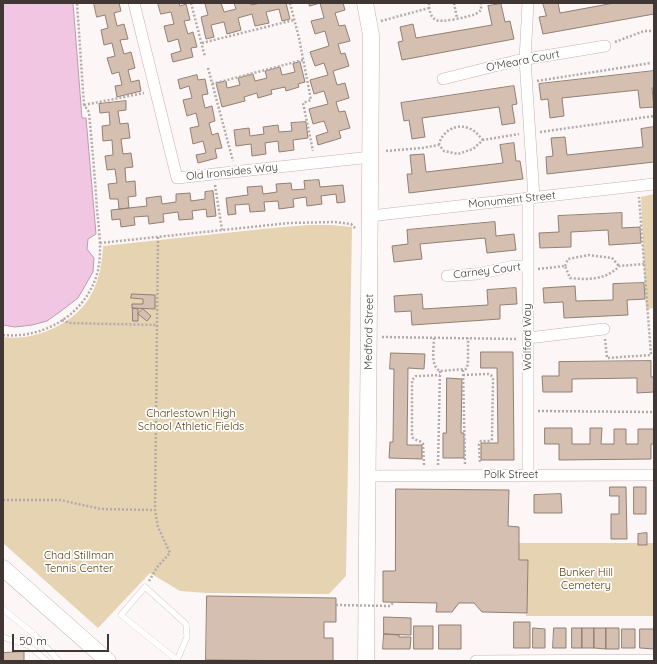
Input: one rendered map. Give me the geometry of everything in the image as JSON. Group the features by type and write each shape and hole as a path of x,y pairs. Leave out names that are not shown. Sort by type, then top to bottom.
{"main road":[{"name":"Medford Street","path":"365,3 369,25 371,64 366,661"},
{"path":"3,568 108,661"}],"street":[{"name":"Old Ironsides Way","path":"134,3 177,178 370,157"},
{"name":"Walford Way","path":"528,3 525,59 531,198 528,268 528,474"},
{"name":"O'Meara Court","path":"443,79 525,59 605,46"},
{"name":"Monument Street","path":"370,216 654,184"},
{"name":"Carney Court","path":"447,276 477,274 514,266 528,268"},
{"path":"528,338 604,328"},
{"name":"Polk Street","path":"368,476 528,474 654,475"},
{"path":"476,661 654,660"}],"lane":[{"path":"145,587 186,624 187,637 178,661 121,615 145,587"},
{"path":"3,609 35,635 58,661"},
{"path":"3,637 29,646 47,661"}],"path":[{"path":"3,335 38,332 62,320 81,304 91,290 98,271 100,243 89,112 84,105 77,3"},
{"path":"191,3 205,56"},
{"path":"290,3 311,100 303,103 313,152"},
{"path":"429,3 429,8 436,20 457,18 477,13 481,10 481,3"},
{"path":"454,3 457,18"},
{"path":"369,25 429,8"},
{"path":"202,43 294,20"},
{"path":"605,46 644,31 654,31"},
{"path":"212,84 303,60"},
{"path":"535,82 651,63"},
{"path":"208,68 233,160"},
{"path":"84,105 146,92"},
{"path":"439,145 442,135 447,130 458,126 467,127 476,132 483,140"},
{"path":"214,174 222,230"},
{"path":"604,328 606,358 651,355 638,186"},
{"path":"100,243 289,223 319,222 348,224 355,228"},
{"path":"145,587 158,566 170,552 158,527 155,510 158,237"},
{"path":"619,266 612,258 589,255 568,259 565,266 570,278 580,279 604,277 614,272 619,266 644,264"},
{"path":"528,268 565,266"},
{"path":"62,320 69,323 157,325"},
{"path":"369,337 408,336 434,338 528,338"},
{"path":"434,338 434,365 437,370 440,371 463,370 467,368 468,338"},
{"path":"463,370 464,465"},
{"path":"438,465 440,371"},
{"path":"463,375 488,374 491,375 493,379 492,439 479,444 480,465"},
{"path":"424,466 423,444 422,442 414,440 412,437 412,380 416,376 440,375"},
{"path":"528,411 654,412"},
{"path":"3,500 60,500 101,509 155,510"},
{"path":"336,605 390,606 394,602"}],"green space":[{"path":"654,194 654,308 646,309 641,197"},
{"name":"Charlestown High School Athletic Fields","path":"308,225 352,227 346,576 329,594 206,593 180,591 150,573 98,628 3,543 3,337 16,338 42,333 55,328 78,312 93,291 100,269 103,246"},
{"name":"Bunker Hill Cemetery","path":"519,543 654,543 654,616 526,616 528,561 519,560"}],"shaded area":[{"path":"3,3 73,3 82,118 86,118 96,234 88,239 87,249 94,258 93,272 78,298 47,321 15,327 3,325"}],"building":[{"path":"94,3 119,3 121,11 114,13 117,26 124,24 128,39 120,40 124,54 131,52 135,68 128,70 131,82 139,80 141,91 117,97 115,86 122,85 119,72 112,74 107,58 115,56 112,43 104,45 101,30 108,28 105,15 97,17"},
{"path":"158,3 179,3 180,6 186,4 190,20 184,21 188,34 193,32 197,47 191,48 193,57 173,62 171,54 181,51 178,39 168,42 164,26 174,24 171,12 161,14"},
{"path":"221,3 224,12 236,9 234,3 250,3 251,5 261,3 286,3 290,19 282,21 279,9 266,12 269,23 255,26 252,14 238,18 241,30 227,34 224,22 211,25 214,37 206,39 201,17 208,15 205,4"},
{"path":"309,3 320,3 310,6"},
{"path":"320,3 343,3 345,10 335,13 339,26 345,25 350,41 338,44 341,54 345,53 349,66 333,71 337,85 345,83 349,98 336,102 339,112 345,111 350,128 339,131 341,138 318,145 316,136 328,132 324,121 313,124 309,109 328,104 324,91 314,94 310,80 328,75 324,63 315,66 310,52 329,46 325,31 315,34 311,21 324,18"},
{"path":"543,3 558,3 560,13 614,3 654,3 654,14 543,34 539,17 546,16"},
{"path":"501,4 505,22 510,21 514,39 402,60 398,42 403,41 400,27 413,24 416,38 492,25 488,6"},
{"path":"300,62 305,82 298,84 299,87 286,91 285,87 271,90 272,94 258,98 257,93 244,97 245,101 222,107 216,83 226,81 227,88 240,85 238,78 253,74 255,81 267,78 265,71 280,67 282,75 295,72 293,64"},
{"path":"654,71 654,88 652,88 654,107 640,108 638,90 562,98 564,116 550,118 548,99 541,100 539,84"},
{"path":"197,75 198,80 205,79 208,94 202,95 205,108 212,106 215,121 209,123 212,135 218,133 222,148 215,149 217,158 198,163 196,155 206,153 203,141 193,144 190,128 199,126 196,113 187,116 183,100 192,98 189,86 180,89 178,80"},
{"path":"514,86 517,104 512,105 515,123 502,125 499,107 422,118 425,137 412,139 409,120 404,121 401,103"},
{"path":"126,101 126,110 118,111 120,124 128,123 130,138 121,139 123,154 131,153 133,167 125,168 126,182 135,181 136,196 128,197 129,208 119,209 118,199 110,199 108,184 117,183 115,169 107,170 105,156 113,155 112,140 103,141 102,126 110,125 109,112 100,113 99,104"},
{"path":"306,122 308,138 293,140 294,150 279,152 278,141 265,143 266,154 252,156 251,144 236,146 234,130 249,128 250,136 264,134 263,127 278,125 279,132 292,131 291,123"},
{"path":"654,127 654,162 547,174 546,157 553,156 551,138 565,137 567,155 643,147 641,129"},
{"path":"514,143 516,161 520,161 523,179 409,193 407,174 412,174 410,155 424,154 426,172 503,163 500,145"},
{"path":"319,180 320,187 343,185 345,202 337,203 336,194 321,196 322,204 307,206 306,197 293,199 294,207 279,209 278,201 264,202 265,211 250,212 249,204 235,205 236,214 228,215 226,198 248,195 247,187 262,186 263,194 277,192 276,184 291,183 292,190 305,189 304,181"},
{"path":"213,191 216,216 207,217 206,209 192,211 193,219 179,220 178,212 163,214 164,222 149,224 148,216 134,217 135,225 121,227 120,219 112,220 111,210 147,206 146,198 161,196 162,204 176,202 176,194 190,193 191,201 205,199 205,192"},
{"path":"622,213 622,228 640,227 641,243 609,245 608,230 571,232 571,247 540,248 539,233 559,232 558,216"},
{"path":"495,222 496,236 514,234 516,250 487,253 485,238 420,244 422,259 394,262 392,246 408,244 407,230"},
{"path":"644,283 645,299 627,300 628,315 564,318 563,302 544,303 543,288 575,286 576,301 613,300 613,284"},
{"path":"516,288 517,304 500,305 500,319 412,325 411,311 395,312 394,296 422,294 423,309 488,305 487,290"},
{"path":"132,294 155,295 155,309 132,308 132,304 143,304 143,299 131,298"},
{"path":"133,308 138,309 138,321 133,321"},
{"path":"143,309 151,316 147,321 138,314"},
{"path":"481,352 513,352 514,460 481,460 481,443 498,443 497,368 481,368"},
{"path":"391,353 425,354 424,369 408,368 407,445 422,445 422,459 389,458 390,442 393,442 394,369 390,369"},
{"path":"651,361 651,377 654,377 654,392 637,393 637,378 572,379 572,392 543,392 542,376 559,376 559,362"},
{"path":"447,378 462,379 461,433 464,433 464,458 443,458 443,433 446,433"},
{"path":"545,428 572,428 572,444 590,444 590,428 602,428 601,444 614,444 614,429 626,429 626,444 638,444 638,429 654,429 654,444 651,444 651,459 559,460 559,444 545,444"},
{"path":"610,487 626,487 627,539 611,539 611,514 619,514 619,496 610,496"},
{"path":"634,487 646,487 646,514 634,514"},
{"path":"396,489 509,490 508,526 519,527 519,560 528,560 527,613 482,612 474,603 459,603 452,612 436,612 437,603 383,602 383,571 395,571"},
{"path":"561,494 562,513 534,513 534,495"},
{"path":"647,533 647,545 638,545 638,534"},
{"path":"207,596 336,598 336,622 324,622 324,638 333,638 333,661 206,660"},
{"path":"384,617 411,618 411,635 384,634"},
{"path":"514,622 530,622 530,648 514,648"},
{"path":"439,625 461,625 461,649 439,649"},
{"path":"414,626 433,626 433,649 414,649"},
{"path":"533,628 545,629 545,648 533,648"},
{"path":"554,628 566,628 566,648 553,648"},
{"path":"572,628 582,628 582,648 572,648"},
{"path":"582,628 594,628 594,648 582,648"},
{"path":"594,628 606,628 606,649 594,648"},
{"path":"606,628 619,628 619,649 606,649"},
{"path":"622,629 635,629 635,648 622,648"},
{"path":"640,629 654,629 654,649 640,648"},
{"path":"384,634 399,635 399,637 411,637 410,649 383,649"},
{"path":"24,652 24,661 3,661 3,653"}],"park label":[{"name":"Chad Stillman Tennis Center","path":"79,562"}]}
